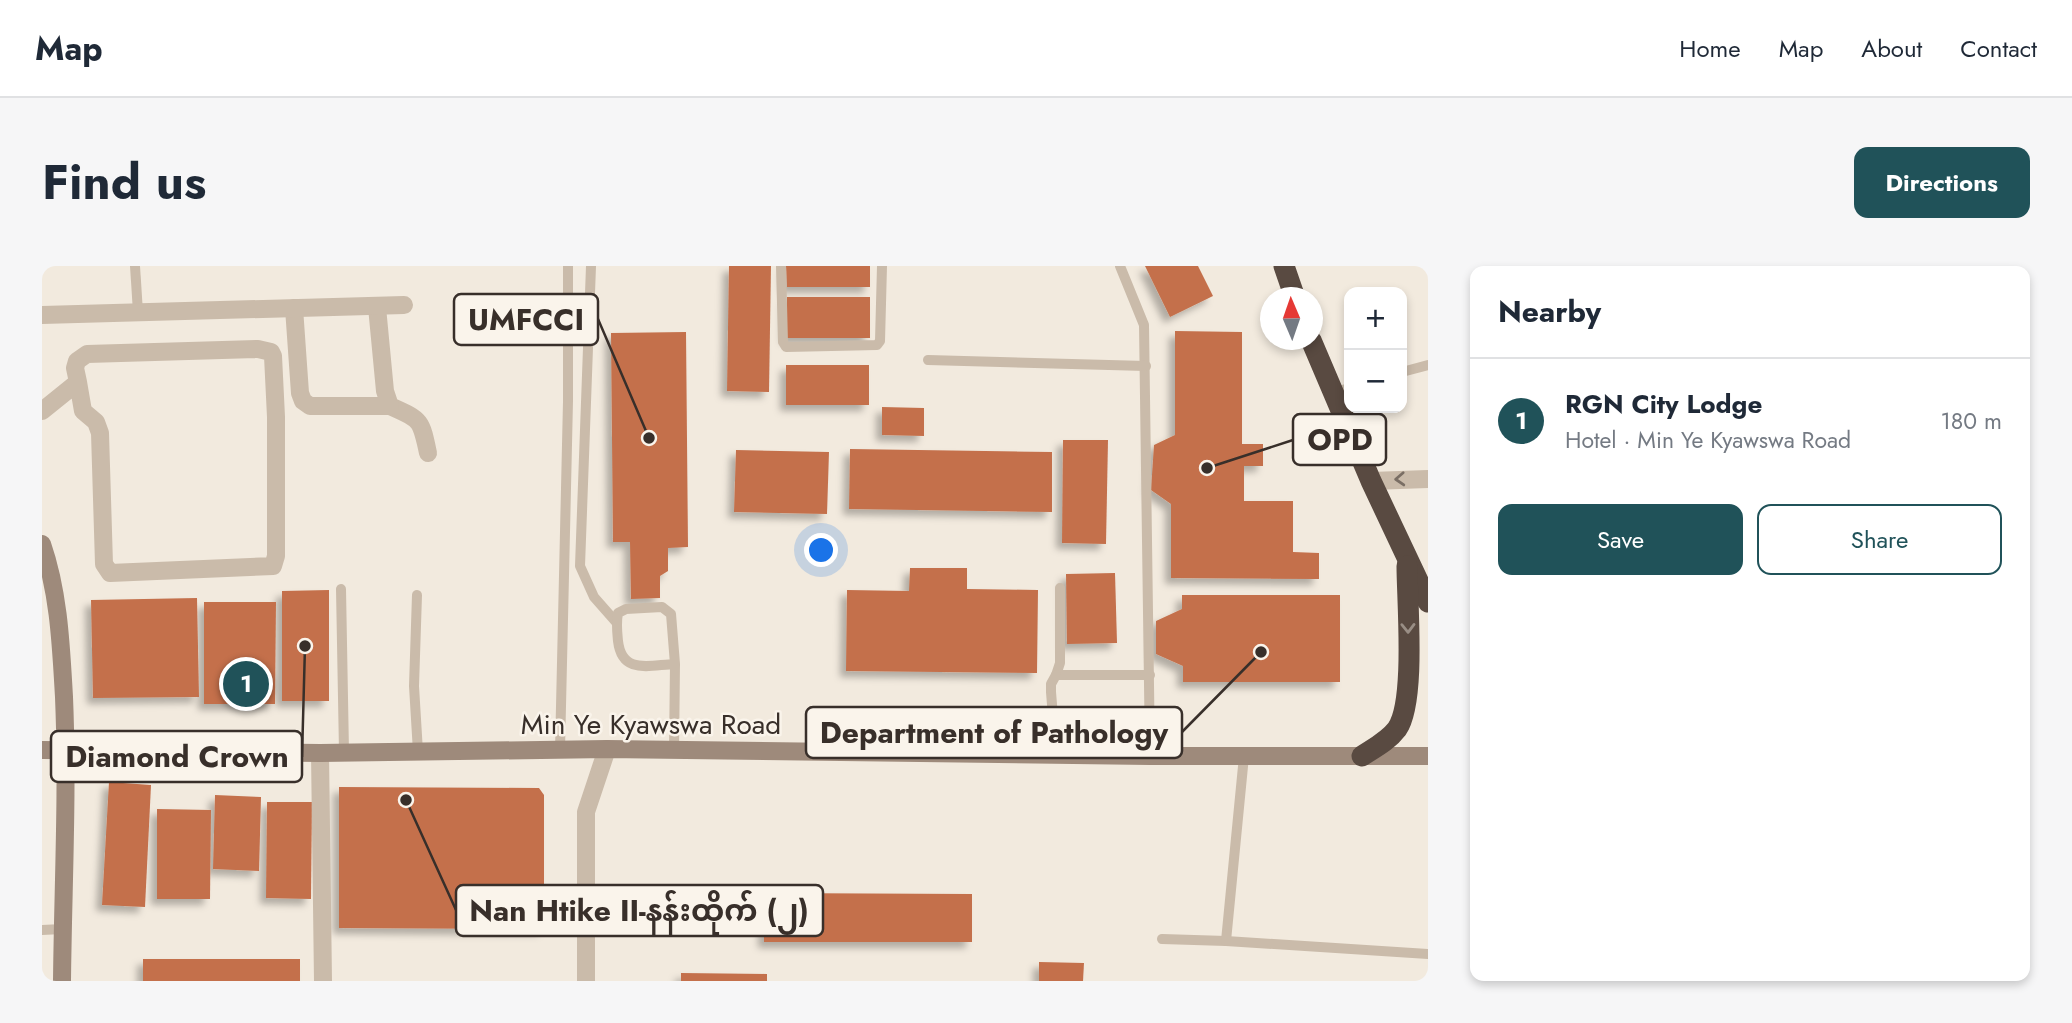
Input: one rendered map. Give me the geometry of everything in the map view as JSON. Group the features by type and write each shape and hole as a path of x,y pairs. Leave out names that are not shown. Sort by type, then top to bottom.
{"highway":[{"path":"1284,266 1291,287"},
{"path":"1317,350 1341,391 1371,481 1428,602"},
{"path":"1362,756 1383,743 1402,720 1408,681 1406,560"}],"main road":[{"path":"42,544 49,565 58,615 66,749 62,981"},
{"name":"Min Ye Kyawswa Road","path":"42,750 320,753 607,749 1150,756 1428,756"}],"street":[{"path":"42,315 404,305"},
{"path":"377,307 385,391 390,406"},
{"path":"294,308 300,393 303,401 310,406 390,406 416,418 423,428 428,453"},
{"path":"258,349 271,352 276,417 276,556 273,566 110,573 104,565 100,433 96,422 83,411 78,382 75,368 77,361 87,354 258,349"},
{"path":"42,411 78,382"},
{"path":"1371,481 1428,479"},
{"path":"586,981 586,812 607,749"},
{"path":"320,753 323,981"}],"lane":[{"path":"135,266 138,312"},
{"path":"560,750 568,401 568,266"},
{"path":"591,266 580,566 594,597 616,622"},
{"path":"781,266 784,346 874,347 879,344 881,266"},
{"path":"1121,266 1144,325 1150,756"},
{"path":"928,360 1146,366"},
{"path":"1407,371 1428,365"},
{"path":"1056,754 1051,684 1060,663 1060,588"},
{"path":"341,589 344,752"},
{"path":"417,594 414,687 418,752"},
{"path":"674,750 675,664 671,614 662,607 626,609 618,613 616,622 619,655 634,666 675,664"},
{"path":"1056,675 1150,675"},
{"path":"1226,941 1244,756"},
{"path":"42,930 62,929"},
{"path":"1162,939 1428,954"}],"building":[{"path":"729,266 771,266 769,392 727,391"},
{"path":"786,266 870,266 870,287 787,287"},
{"path":"1145,266 1198,266 1213,296 1170,317"},
{"path":"787,297 870,297 870,338 787,338"},
{"path":"1175,331 1242,332 1242,444 1263,444 1263,466 1244,466 1244,501 1293,501 1293,552 1319,553 1319,579 1171,578 1171,504 1151,490 1154,445 1175,435"},
{"path":"686,332 688,547 668,548 668,571 660,576 660,598 631,599 630,542 613,542 611,333"},
{"path":"786,365 869,365 869,405 786,405"},
{"path":"882,407 924,408 924,436 882,435"},
{"path":"1063,440 1108,440 1106,544 1062,543"},
{"path":"850,449 1052,452 1052,512 849,509"},
{"path":"736,450 829,452 827,514 734,512"},
{"path":"910,568 967,568 967,589 1038,590 1037,673 846,671 847,590 909,591"},
{"path":"1115,573 1117,643 1067,644 1066,574"},
{"path":"329,590 329,701 282,701 282,591"},
{"path":"1182,595 1340,595 1340,682 1183,682 1183,666 1156,654 1156,621 1182,609"},
{"path":"197,598 199,697 93,698 91,600"},
{"path":"204,602 276,602 275,704 204,704"},
{"path":"109,782 151,785 145,907 102,905"},
{"path":"339,787 539,788 544,795 544,929 339,928"},
{"path":"215,795 261,797 259,871 213,869"},
{"path":"267,802 312,802 311,899 266,898"},
{"path":"157,809 211,810 210,899 157,899"},
{"path":"764,893 972,894 972,942 764,942"},
{"path":"143,959 300,959 300,981 143,981"},
{"path":"1039,962 1084,963 1083,981 1039,981"},
{"path":"681,973 767,974 767,981 681,981"}],"place":[{"name":"UMFCCI","path":"649,438"},
{"name":"OPD","path":"1207,468"},
{"name":"Diamond Crown","path":"305,646"},
{"name":"Department of Pathology","path":"1261,652"},
{"name":"RGN City Lodge","path":"246,684"},
{"name":"Nan Htike II-နန်းထိုက် (၂)","path":"406,800"}]}
